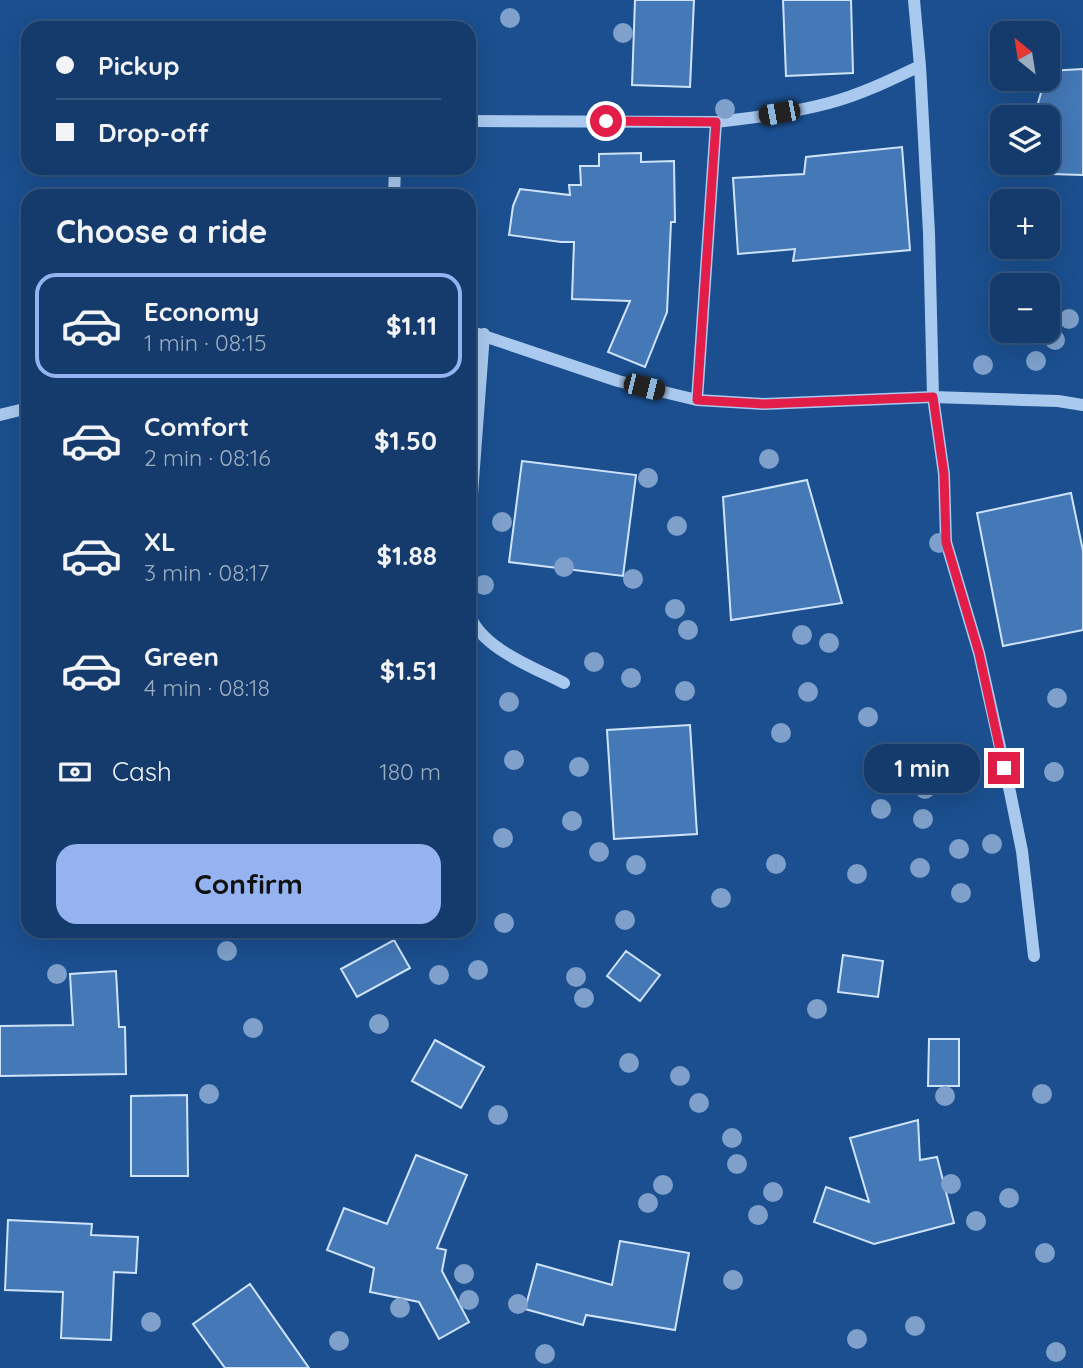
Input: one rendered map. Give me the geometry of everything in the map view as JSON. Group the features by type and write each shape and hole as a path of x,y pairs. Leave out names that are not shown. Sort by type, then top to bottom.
{"street":[{"path":"914,0 929,233 933,397 944,474 946,542 979,653 1010,792 1022,851 1034,956"},
{"path":"476,121 716,122 830,103 882,84 920,66"},
{"path":"697,400 716,122"},
{"path":"476,332 618,381 697,400 764,404 933,397 1058,401 1083,405"},
{"path":"476,441 484,334"},
{"path":"0,415 21,410"},
{"path":"476,629 494,645 564,683"}],"building":[{"path":"635,0 694,0 690,87 632,85"},
{"path":"783,0 851,0 853,73 786,76"},
{"path":"1083,69 1083,175 1060,174 1060,105 1037,105 1042,91 1060,91 1060,70"},
{"path":"902,147 910,250 793,261 795,249 738,254 733,178 804,174 806,157"},
{"path":"641,153 641,162 674,161 675,222 671,222 667,312 645,367 608,352 630,301 572,299 574,242 509,235 513,206 520,189 570,195 569,185 581,185 580,166 599,166 599,154"},
{"path":"522,461 636,475 623,576 509,562"},
{"path":"807,480 842,603 731,620 723,497"},
{"path":"1071,493 1083,551 1083,630 1003,646 977,513"},
{"path":"690,725 697,834 614,839 607,730"},
{"path":"394,940 410,968 357,997 341,969"},
{"path":"626,951 660,975 640,1001 607,976"},
{"path":"843,955 883,961 878,997 838,992"},
{"path":"116,971 119,1027 125,1027 126,1074 0,1076 0,1026 73,1025 70,974"},
{"path":"929,1039 959,1039 959,1086 928,1086"},
{"path":"435,1040 484,1067 461,1108 412,1081"},
{"path":"187,1095 188,1176 131,1176 131,1096"},
{"path":"918,1120 920,1160 937,1157 954,1223 874,1244 814,1222 826,1187 869,1202 850,1138"},
{"path":"416,1155 467,1175 437,1248 446,1250 442,1271 469,1322 439,1339 419,1302 370,1292 374,1268 327,1250 344,1208 387,1224"},
{"path":"8,1220 92,1224 91,1235 138,1237 136,1273 114,1272 111,1340 61,1338 63,1292 5,1290"},
{"path":"620,1241 689,1253 675,1330 586,1315 583,1325 525,1309 537,1264 612,1285"},
{"path":"250,1284 309,1368 225,1368 193,1324"}],"route":[{"path":"606,121 716,122 697,400 764,404 933,397 944,474 946,542 979,653 1004,768"}]}
